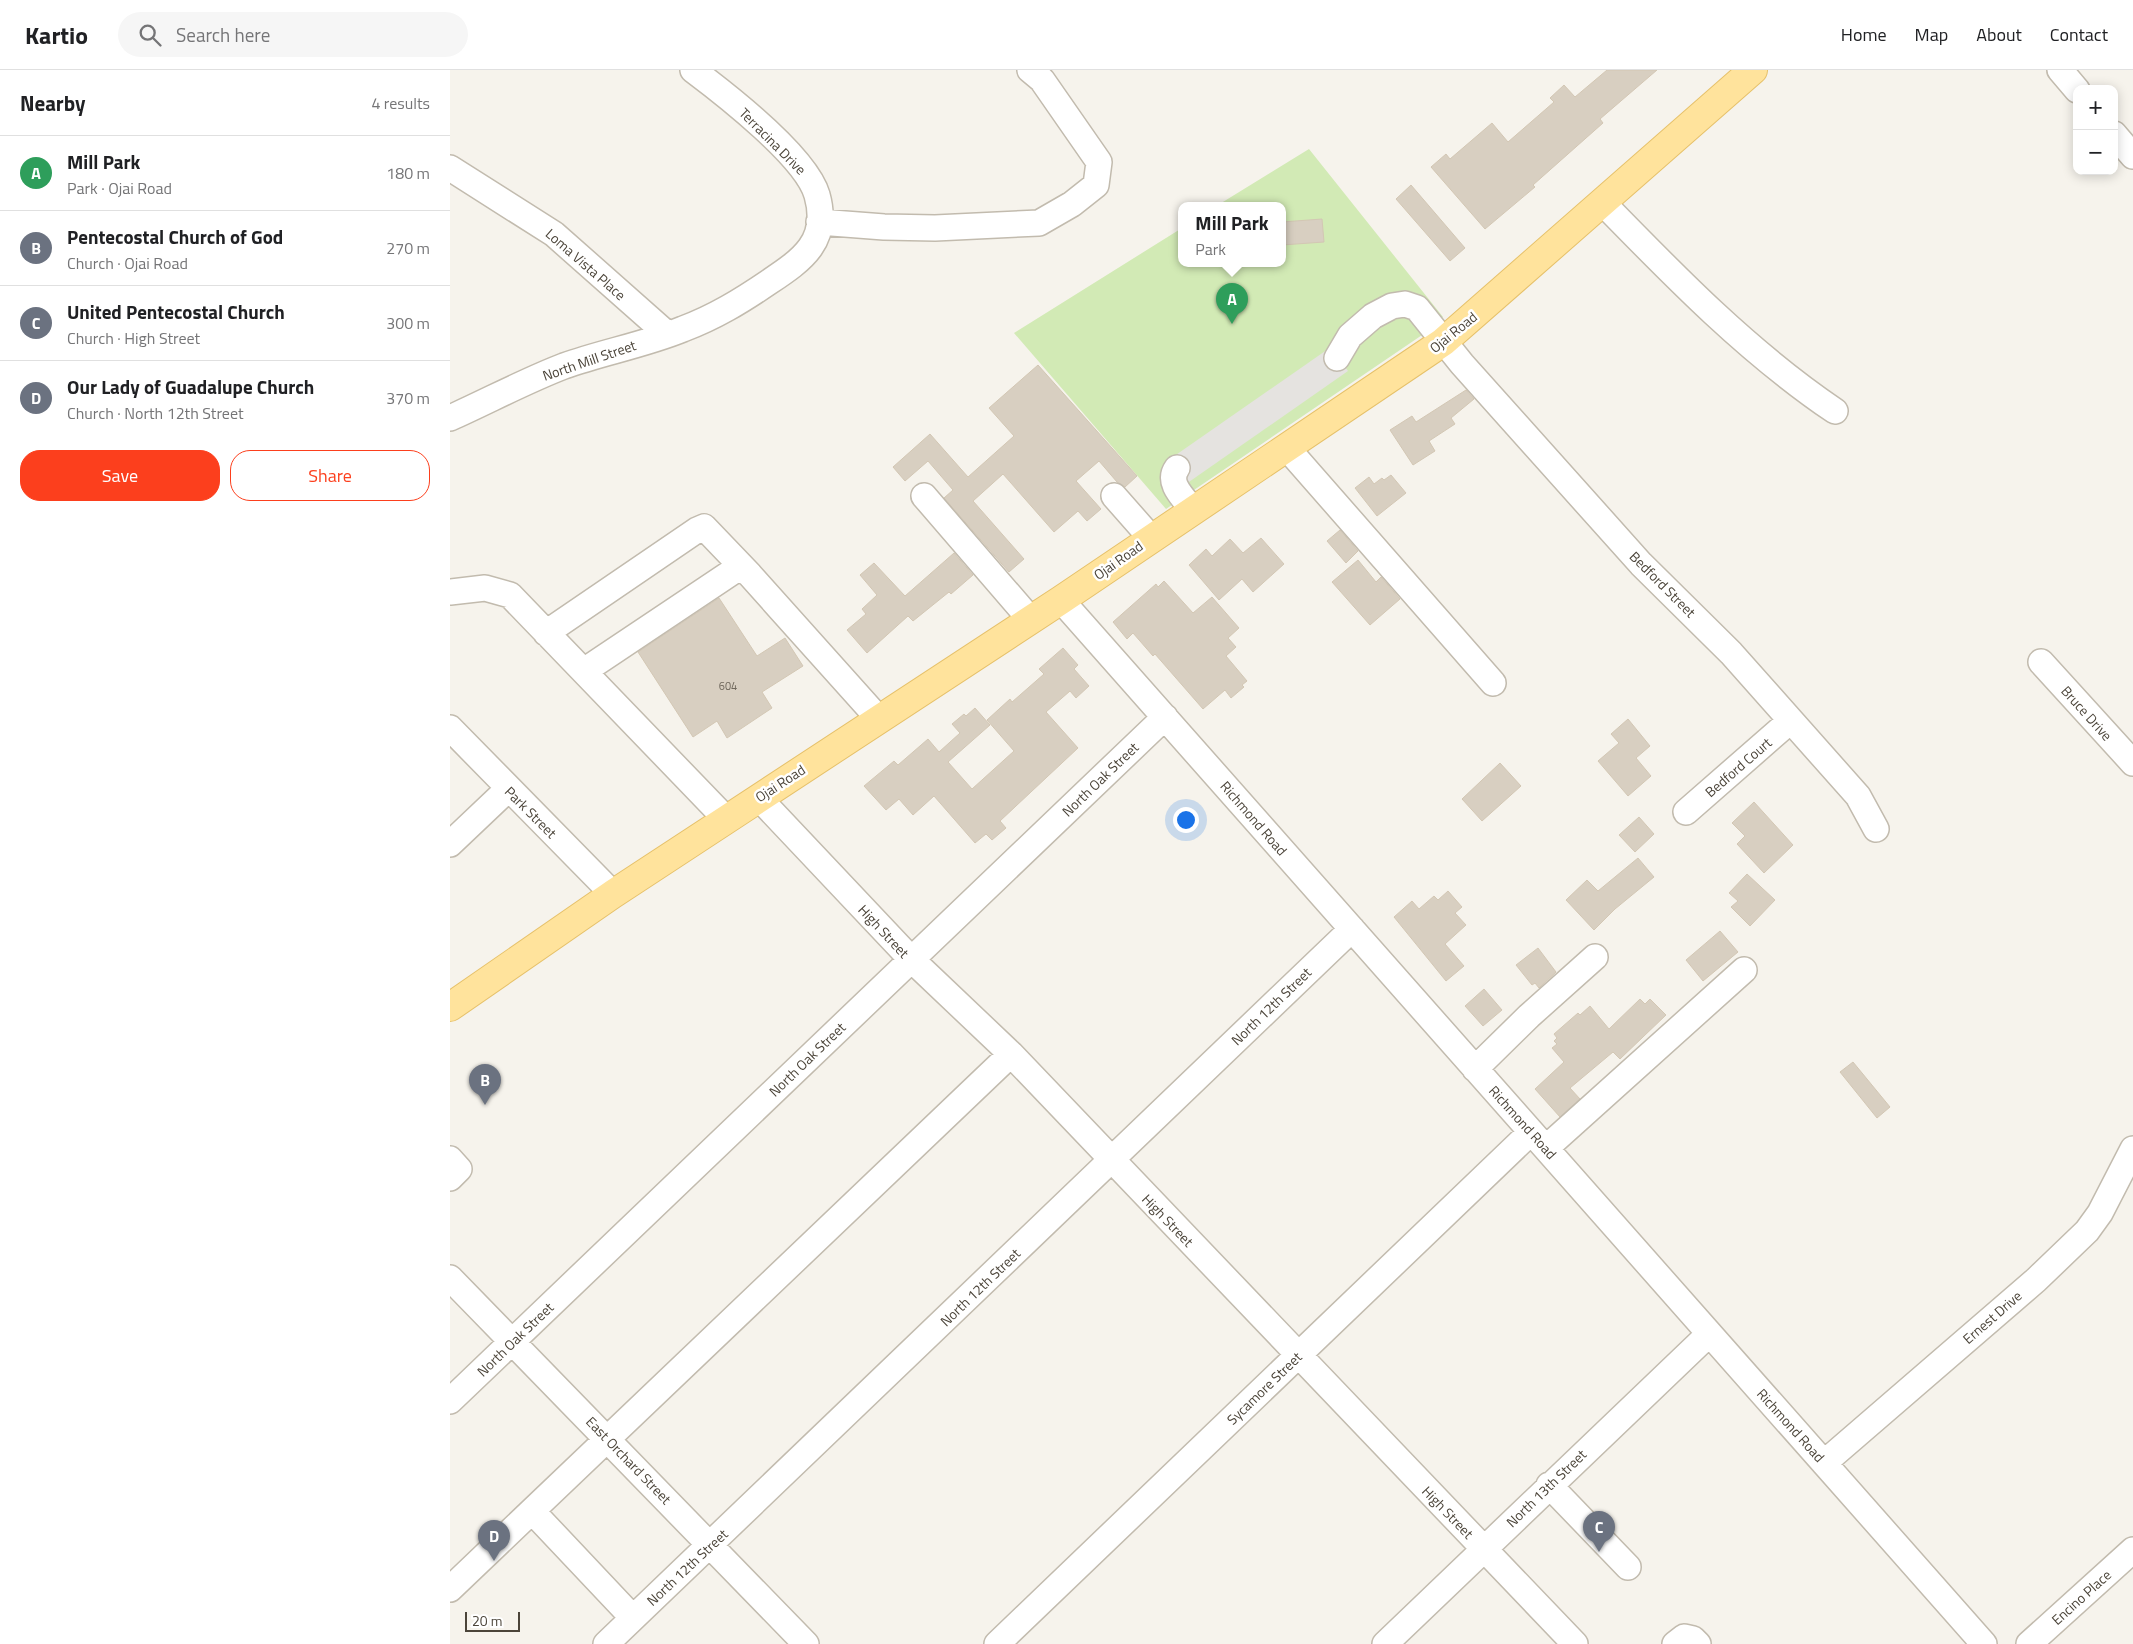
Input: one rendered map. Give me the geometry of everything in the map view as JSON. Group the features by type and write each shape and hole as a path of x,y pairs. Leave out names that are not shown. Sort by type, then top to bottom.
{"main road":[{"name":"Ojai Road","path":"450,1007 613,894 1061,600 1443,342 1753,70"}],"street":[{"name":"Terracina Drive","path":"693,70 746,112 804,170 816,193 819,222 816,236 806,255 730,309"},
{"path":"819,222 884,227 935,228 1039,223 1072,204 1096,185 1099,162 1042,80 1030,70"},
{"path":"2060,70 2073,85"},
{"path":"2118,139 2133,156"},
{"name":"Loma Vista Place","path":"450,168 554,234 666,334"},
{"path":"1603,203 1689,292 1802,388 1835,411"},
{"name":"Bedford Street","path":"1337,358 1350,336 1361,325 1392,306 1405,304 1417,308 1443,342 1641,564 1731,653 1858,796 1876,829"},
{"name":"North Mill Street","path":"450,418 516,386 566,366 682,330 730,309"},
{"path":"1287,448 1493,683"},
{"path":"1178,468 1173,478 1174,485 1193,510"},
{"path":"924,496 1030,619"},
{"path":"1114,496 1151,538"},
{"path":"546,633 704,527 879,718"},
{"path":"584,671 741,566"},
{"path":"450,592 485,588 510,595 726,819"},
{"name":"Richmond Road","path":"1061,600 1984,1644"},
{"name":"Bruce Drive","path":"2041,662 2133,764"},
{"name":"North Oak Street","path":"450,1401 1165,717"},
{"name":"Bedford Court","path":"1686,812 1790,721"},
{"name":"Park Street","path":"450,728 613,894"},
{"path":"450,844 508,789"},
{"name":"High Street","path":"759,798 911,959 1010,1054 1574,1644"},
{"name":"North 12th Street","path":"606,1644 1352,928"},
{"path":"1475,1069 1529,1016 1595,956"},
{"name":"Sycamore Street","path":"998,1644 1298,1355 1538,1140 1744,970"},
{"path":"450,1589 1010,1054"},
{"name":"Ernest Drive","path":"1824,1463 2036,1280 2087,1231 2100,1213 2133,1148"},
{"path":"450,1159 459,1169 450,1178"},
{"name":"East Orchard Street","path":"450,1278 609,1439 806,1644"},
{"name":"North 13th Street","path":"1385,1644 1549,1485 1710,1334"},
{"path":"1549,1485 1628,1567"},
{"path":"532,1511 633,1618"},
{"name":"Encino Place","path":"2029,1644 2133,1550"},
{"path":"1674,1644 1684,1637 1693,1639 1698,1644"}],"green space":[{"path":"1309,149 1443,317 1428,331 1166,509 1014,333 1178,230 1178,267 1286,267 1286,202 1223,202"}],"shaded area":[{"path":"1331,347 1348,371 1186,484 1170,459"}],"building":[{"path":"1607,70 1657,70 1600,119 1603,123 1533,185 1535,187 1485,229 1431,167 1446,154 1450,159 1492,123 1508,142 1554,102 1550,98 1564,85 1575,97"},
{"path":"1411,185 1465,248 1450,261 1396,199"},
{"path":"1322,219 1324,242 1286,245 1286,222"},
{"path":"1038,365 1137,476 1125,487 1117,482 1099,461 1076,481 1101,509 1087,521 1078,511 1054,532 1003,474 973,501 1024,559 1009,572 944,498 953,490 928,461 905,481 893,467 930,434 968,477 1014,436 989,408"},
{"path":"1466,390 1474,399 1451,418 1455,424 1429,441 1435,451 1413,465 1390,430 1412,416 1416,422"},
{"path":"1391,475 1406,493 1377,516 1355,488 1369,477 1374,484 1382,478 1384,480"},
{"path":"1340,530 1358,551 1346,563 1327,541"},
{"path":"1261,538 1284,564 1253,592 1242,579 1219,600 1189,565 1206,549 1212,556 1230,539 1243,553"},
{"path":"954,553 973,575 951,594 949,592 913,621 908,616 867,653 847,630 866,614 862,609 877,595 860,575 874,563 905,596"},
{"path":"1358,560 1376,582 1381,577 1400,599 1370,625 1332,582"},
{"path":"1164,581 1193,613 1212,597 1239,628 1228,638 1236,647 1226,656 1247,681 1242,685 1244,687 1231,698 1225,690 1203,709 1155,654 1153,656 1133,633 1127,639 1113,622 1156,584 1158,587"},
{"path":"719,598 757,656 785,638 803,666 762,692 772,708 727,738 717,721 693,737 638,652"},
{"path":"1063,648 1078,665 1074,669 1089,686 1076,698 1070,691 1046,712 1078,748 1000,821 1006,828 992,840 986,834 975,843 934,796 913,815 899,799 886,810 864,786 894,761 898,765 928,739 939,752 960,733 952,724 975,708 990,725 948,762 972,789 1014,751 987,720 1010,699 1012,702 1044,674 1039,669"},
{"path":"1628,719 1650,746 1636,758 1651,776 1628,796 1598,761 1619,743 1611,734"},
{"path":"1500,763 1521,786 1482,821 1462,799"},
{"path":"1754,802 1793,845 1764,873 1737,844 1745,836 1732,823"},
{"path":"1639,817 1654,834 1635,852 1619,835"},
{"path":"1638,858 1654,877 1615,909 1594,930 1566,900 1587,880 1598,891"},
{"path":"1747,874 1775,900 1750,926 1731,907 1738,901 1729,893"},
{"path":"1448,891 1462,907 1455,913 1466,925 1445,944 1464,966 1446,981 1394,917 1412,901 1419,909 1434,896 1438,900"},
{"path":"1720,931 1738,952 1703,981 1686,960"},
{"path":"1538,948 1556,972 1539,988 1535,983 1532,985 1516,965"},
{"path":"1484,989 1502,1010 1483,1026 1465,1006"},
{"path":"1640,999 1645,1004 1650,999 1666,1015 1620,1059 1613,1052 1570,1088 1580,1099 1560,1117 1535,1089 1564,1062 1552,1048 1557,1044 1554,1041 1557,1038 1554,1034 1578,1013 1580,1015 1590,1006 1609,1029"},
{"path":"1853,1062 1890,1107 1877,1118 1840,1072"}],"place":[{"name":"Mill Park","path":"1232,324"},
{"name":"Pentecostal Church of God","path":"485,1105"},
{"name":"United Pentecostal Church","path":"1599,1552"},
{"name":"Our Lady of Guadalupe Church","path":"494,1561"}]}
